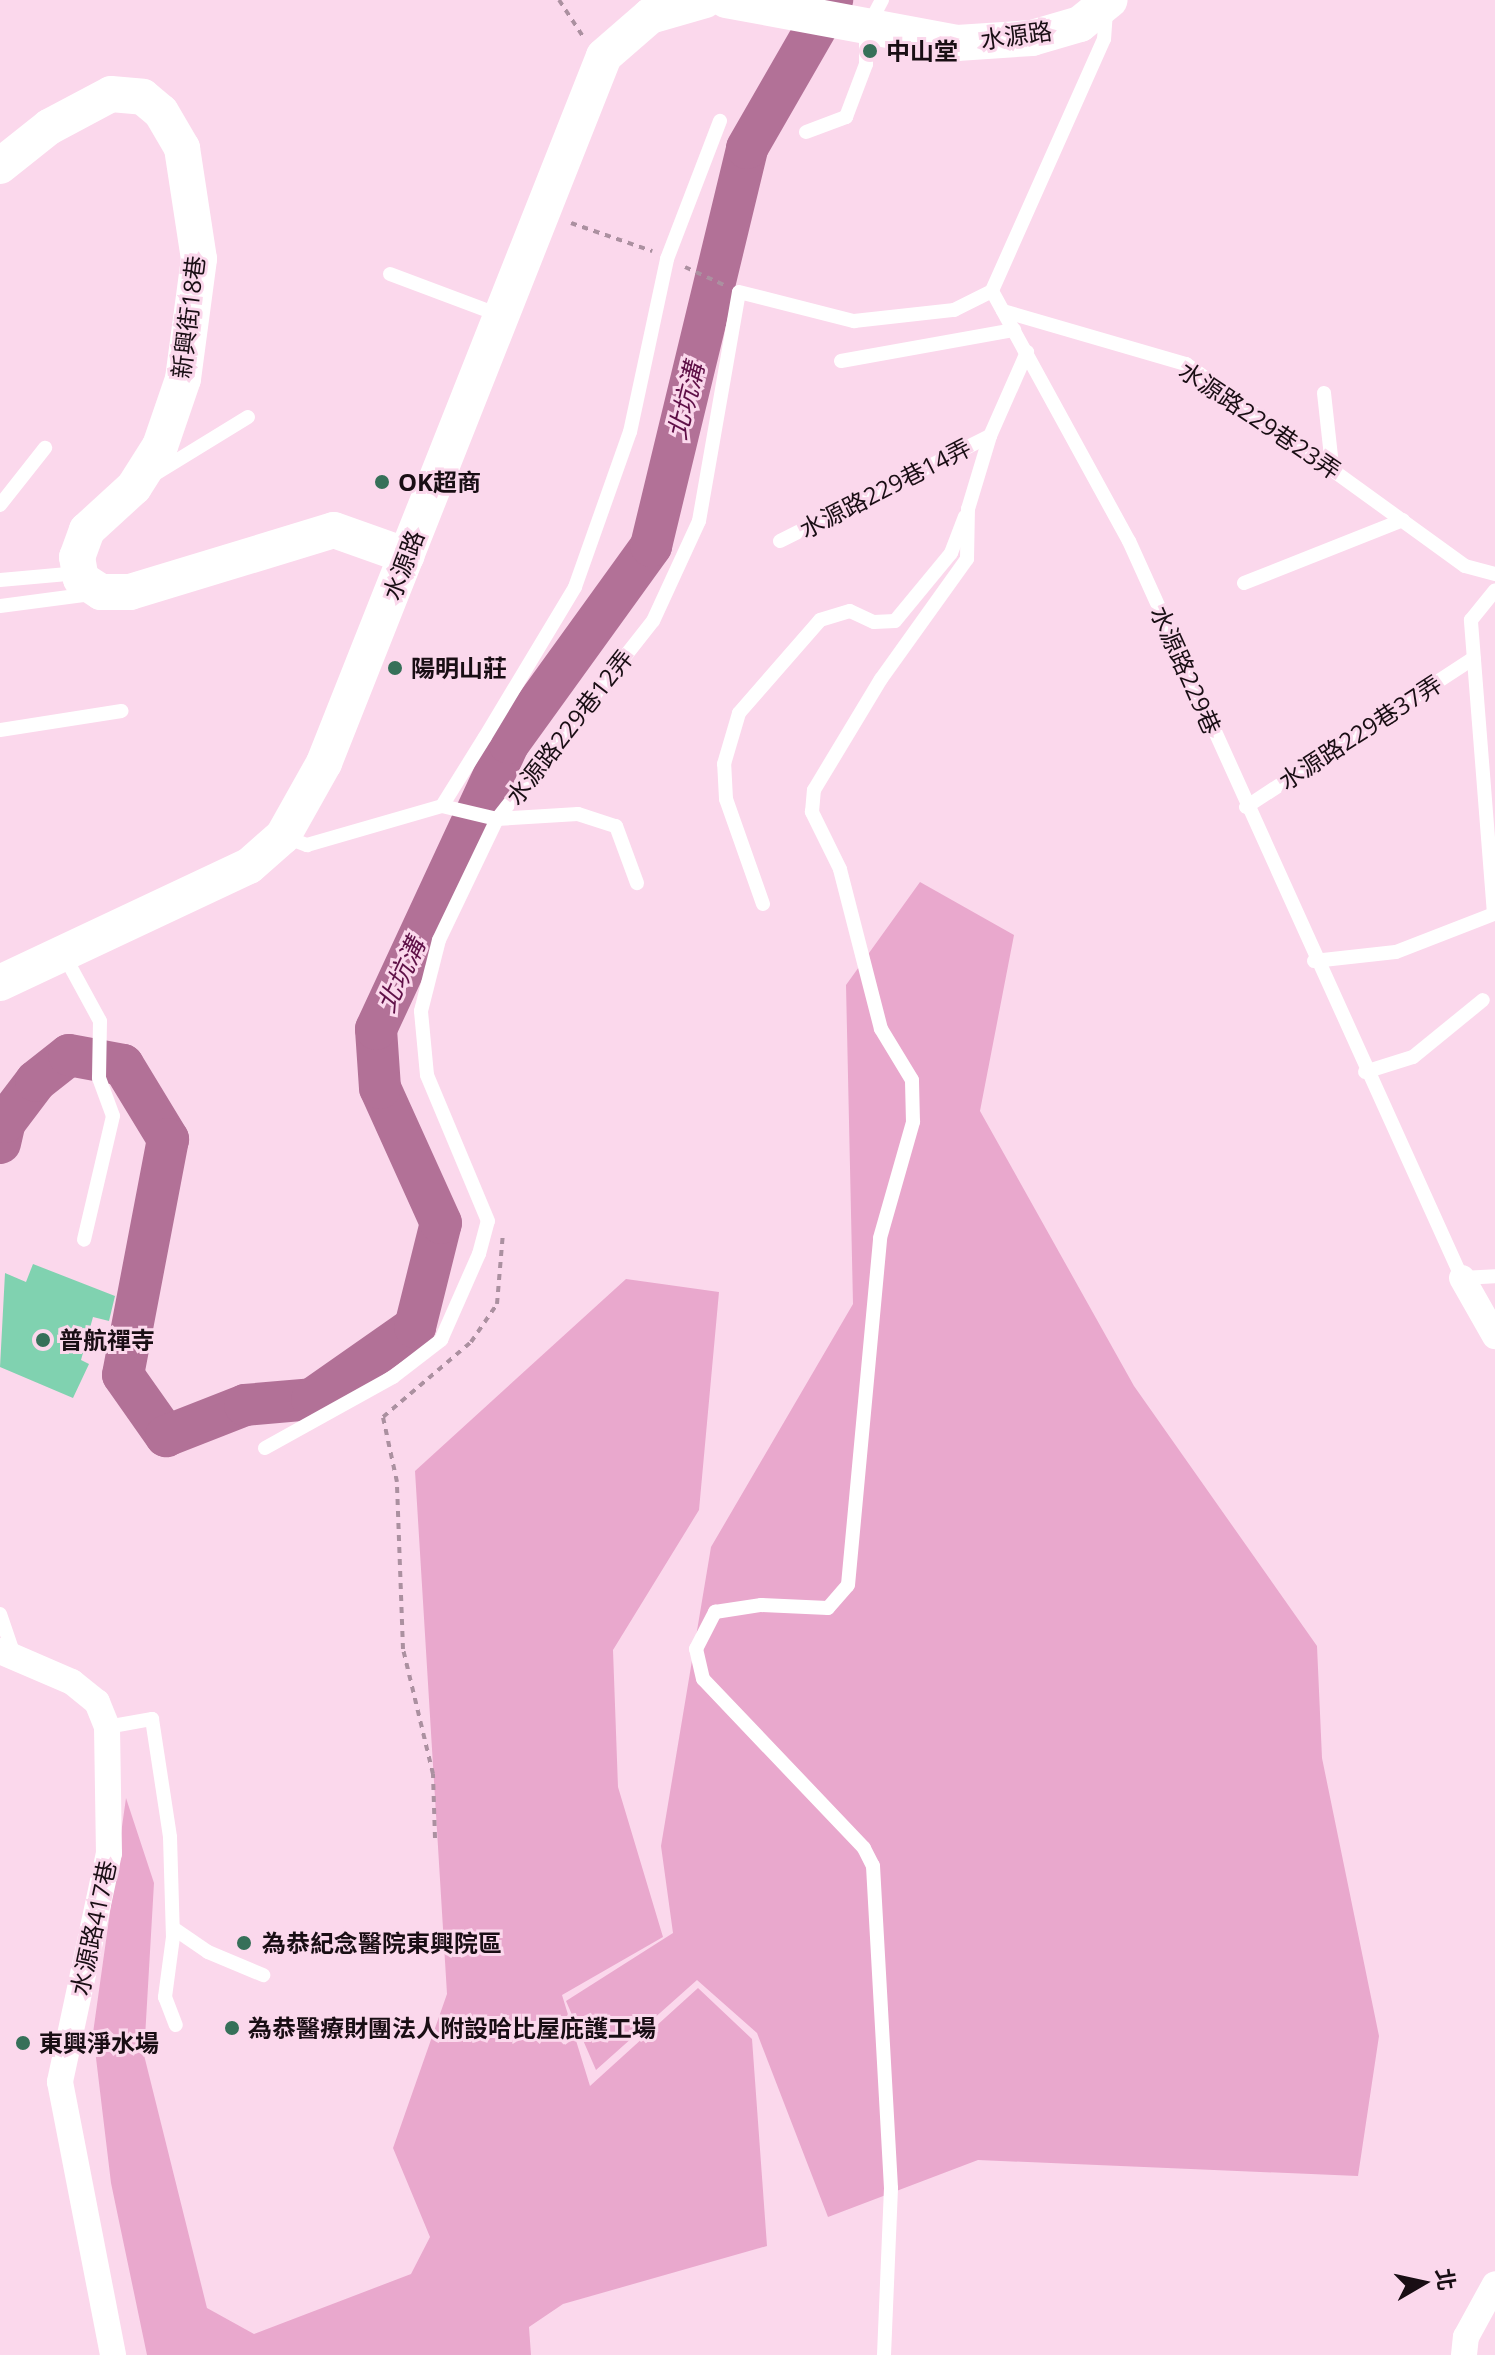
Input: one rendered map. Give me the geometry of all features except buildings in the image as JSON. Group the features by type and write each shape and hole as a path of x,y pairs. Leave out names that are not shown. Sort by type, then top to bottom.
{"street":[{"name":"水源路","path":"0,983 249,866 283,836 324,763 539,210 604,56 650,16 705,0"},
{"name":"水源路","path":"726,0 874,15 957,43 1032,38 1080,24 1108,3"},
{"name":"新興街18巷","path":"0,166 49,127 111,94 143,97 161,112 182,148 199,259 183,379 160,446 134,487 87,530 77,557 90,582"},
{"path":"90,582 204,574 334,530 407,556"},
{"name":"水源路229巷","path":"1462,1278 1495,1336"},
{"path":"7,1653 72,1682 97,1702 107,1727"},
{"name":"水源路417巷","path":"107,1727 109,1853 60,2082 113,2355"},
{"path":"1464,2355 1466,2337 1495,2284"}],"lane":[{"path":"739,292 854,321 954,310 992,291 1104,39 1108,3"},
{"path":"806,132 846,117 866,64 874,15"},
{"path":"442,806 575,587 630,432 667,259 720,121"},
{"path":"390,274 499,315"},
{"name":"水源路229巷","path":"992,291 1129,541 1314,961 1462,1278"},
{"name":"水源路229巷12弄","path":"488,1221 427,1075 421,1011 439,940 497,819 660,607 699,521 739,292"},
{"name":"水源路229巷23弄","path":"1003,311 1186,364 1332,466 1465,566 1495,574"},
{"path":"841,361 1014,330"},
{"path":"763,904 726,799 724,764 739,713 820,620 850,611 874,622 895,621 951,553 990,436 1027,352"},
{"path":"1324,393 1332,466"},
{"path":"134,487 248,417"},
{"name":"水源路229巷14弄","path":"780,541 990,436"},
{"path":"0,505 45,448"},
{"path":"884,2355 891,2188 873,1866 864,1848 703,1679 696,1649 715,1612 761,1605 828,1608 848,1585 880,1238 913,1122 912,1080 881,1029 840,869 812,812 814,790 881,679 967,559 968,509"},
{"path":"1244,583 1403,520"},
{"path":"0,580 90,582"},
{"path":"0,606 90,582"},
{"path":"1314,961 1396,952 1494,914 1471,620 1495,590"},
{"name":"水源路229巷37弄","path":"1246,807 1474,658"},
{"path":"0,730 122,711"},
{"path":"283,836 307,845 442,806 497,819 578,814 616,826 637,883"},
{"path":"62,952 100,1021 99,1078 113,1116 84,1240"},
{"path":"1365,1072 1413,1057 1483,1000"},
{"path":"265,1448 393,1377 441,1340 488,1221"},
{"path":"1462,1278 1495,1276"},
{"path":"0,1614 7,1653"},
{"path":"107,1727 152,1719 170,1837 173,1928 165,1997 176,2025"},
{"path":"173,1928 208,1952 263,1975"}],"path":[{"path":"559,0 570,25 604,56"},
{"path":"539,210 631,247 633,242"},
{"path":"667,259 739,292"},
{"path":"435,1838 433,1774 403,1649 397,1482 383,1417 471,1342 497,1304 506,1236 488,1221"}],"shaded area":[{"path":"920,882 1014,935 980,1111 1134,1386 1317,1646 1322,1758 1379,2036 1358,2176 978,2160 828,2217 757,2033 697,1980 596,2070 566,2001 673,1933 661,1846 711,1547 853,1304 846,985"},
{"path":"626,1279 719,1292 699,1510 613,1650 618,1787 663,1937 562,1995 590,2086 698,1988 752,2039 767,2246 563,2304 529,2327 531,2355 147,2355 111,2183 93,2033 126,1798 154,1883 144,2055 207,2308 254,2334 411,2274 430,2237 393,2148 447,1994 415,1471"}],"waterway":[{"name":"北坑溝","path":"0,1143 5,1122 36,1081 69,1055 123,1065 168,1139 123,1375 166,1436 245,1405 312,1399 415,1327 441,1223 380,1088 376,1029 509,743 651,546 747,148 832,0"}],"place":[{"name":"中山堂","path":"870,51"},
{"name":"OK超商","path":"382,482"},
{"name":"陽明山莊","path":"395,668"},
{"name":"普航禪寺","path":"43,1340"},
{"name":"為恭紀念醫院東興院區","path":"244,1943"},
{"name":"為恭醫療財團法人附設哈比屋庇護工場","path":"232,2028"},
{"name":"東興淨水場","path":"23,2043"}]}
